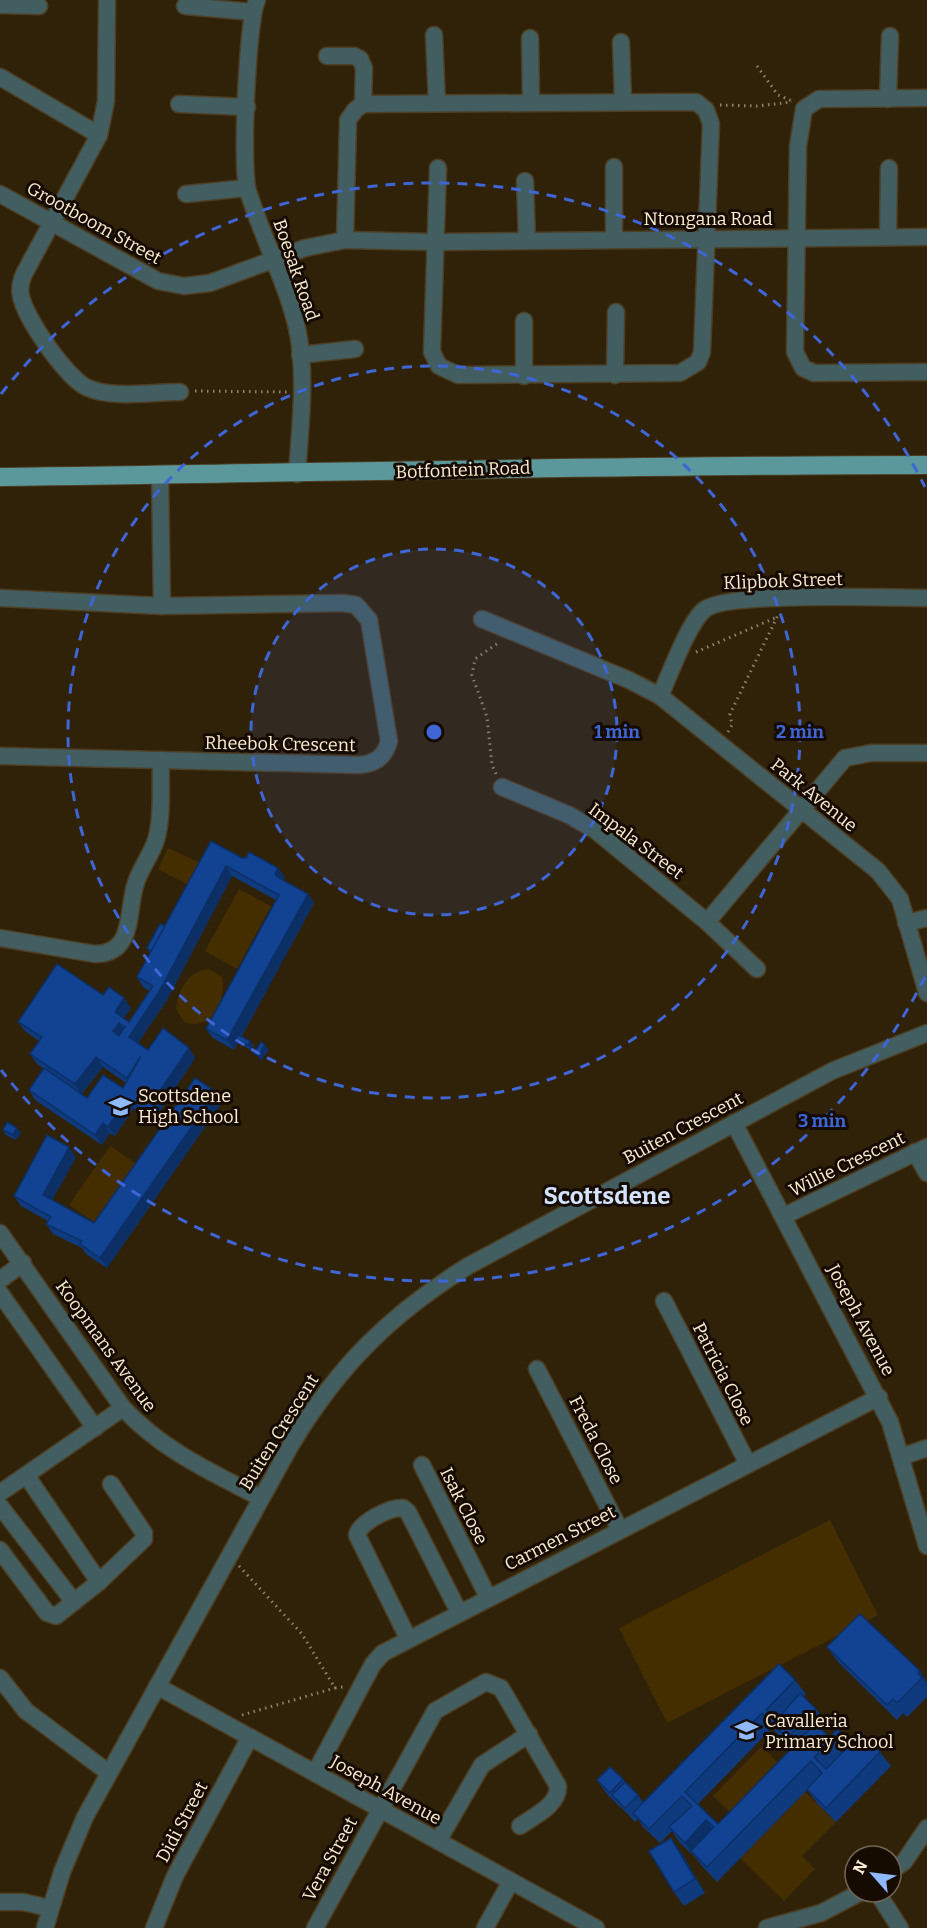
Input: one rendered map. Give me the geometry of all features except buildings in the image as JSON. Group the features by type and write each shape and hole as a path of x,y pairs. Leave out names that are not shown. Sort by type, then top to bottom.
{"main road":[{"name":"Botfontein Road","path":"0,477 297,474 611,465 927,465"}],"street":[{"path":"107,0 106,101 99,135 24,274 20,293 34,322 62,363 77,381 88,388 107,392 180,393"},
{"path":"0,5 39,6"},
{"name":"Boesak Road","path":"185,6 254,6 247,107 247,188 297,329 301,392 297,474"},
{"path":"434,36 437,103"},
{"path":"888,99 890,36"},
{"path":"530,38 531,102"},
{"path":"621,42 623,101"},
{"path":"327,56 354,56 360,59 364,68 363,104"},
{"path":"0,77 99,135"},
{"path":"927,98 819,99 801,103 795,352 803,368 814,373 927,372"},
{"path":"345,240 348,120 363,104 691,101 706,110 711,124 709,238 702,352 698,362 680,373 524,376 458,375 446,371 436,361 432,352 438,168"},
{"path":"179,104 247,107"},
{"path":"614,167 614,240"},
{"path":"888,236 890,168"},
{"path":"525,181 527,240"},
{"path":"186,194 247,188"},
{"name":"Grootboom Street","path":"0,194 158,281 171,285 210,283 274,259"},
{"name":"Ntongana Road","path":"274,259 305,248 345,240 434,242 927,237"},
{"path":"615,375 616,312"},
{"path":"524,321 524,376"},
{"path":"300,355 355,349"},
{"path":"160,475 162,606"},
{"name":"Rheebok Crescent","path":"0,598 162,606 264,602 343,603 356,606 369,620 389,741 380,759 370,764 359,765 0,756"},
{"name":"Klipbok Street","path":"660,696 696,618 711,604 786,598 927,598"},
{"name":"Park Avenue","path":"482,619 629,680 660,696 878,871 892,885 900,899 927,993"},
{"path":"707,922 845,758 871,753 927,753"},
{"path":"0,938 95,954 110,952 121,944 127,934 136,882 156,839 161,760"},
{"name":"Impala Street","path":"502,787 569,815 595,830 707,922 757,969"},
{"path":"906,923 927,918"},
{"name":"Buiten Crescent","path":"45,1928 49,1908 74,1841 109,1773 261,1498 314,1407 335,1379 388,1322 428,1291 468,1266 734,1123 832,1071 927,1033"},
{"name":"Joseph Avenue","path":"734,1123 879,1397 901,1457 927,1546"},
{"path":"921,1150 927,1173"},
{"name":"Willie Crescent","path":"784,1216 921,1150"},
{"name":"Koopmans Avenue","path":"0,1233 123,1408 156,1440 261,1498"},
{"path":"0,1280 23,1263"},
{"path":"0,1293 95,1428"},
{"name":"Patricia Close","path":"664,1301 748,1464"},
{"name":"Freda Close","path":"537,1369 620,1530"},
{"name":"Carmen Street","path":"315,1773 378,1658 408,1638 879,1397"},
{"path":"0,1493 123,1408"},
{"path":"901,1457 927,1448"},
{"name":"Isak Close","path":"422,1465 488,1597"},
{"path":"26,1475 99,1582"},
{"path":"0,1551 46,1613 56,1616 99,1582 144,1539 144,1533 111,1484"},
{"path":"0,1506 74,1602"},
{"path":"408,1638 357,1534 362,1526 396,1508 403,1508 408,1512 459,1612"},
{"path":"0,1678 26,1710 109,1773"},
{"name":"Vera Street","path":"315,1928 435,1711 486,1683 501,1688 558,1786 559,1792 553,1802 520,1826"},
{"name":"Joseph Avenue","path":"157,1686 596,1928"},
{"path":"438,1841 482,1765 529,1734"},
{"name":"Didi Street","path":"154,1928 174,1876 250,1737"},
{"path":"903,1863 927,1828"},
{"path":"485,1928 511,1881"},
{"path":"767,1928 821,1913 843,1901"},
{"path":"0,1902 23,1902 49,1908"},
{"path":"885,1904 900,1928"}],"path":[{"path":"757,66 778,95 801,103"},
{"path":"706,110 713,104 757,106 801,103"},
{"path":"180,393 301,392"},
{"path":"722,744 732,725 730,714 786,598"},
{"path":"677,661 777,617"},
{"path":"502,787 492,765 487,717 472,675 475,659 501,641 508,630"},
{"path":"238,1565 302,1634 335,1689"},
{"path":"240,1719 243,1713 341,1686"}],"shaded area":[{"path":"168,848 209,867 197,890 158,869"},
{"path":"239,889 271,906 237,969 205,951"},
{"path":"209,969 222,977 220,1004 210,1018 202,1022 194,1024 184,1022 176,1009 179,995 190,977"},
{"path":"110,1146 141,1167 100,1226 69,1205"},
{"path":"830,1520 878,1615 667,1723 619,1628"},
{"path":"762,1746 787,1772 739,1821 713,1796"},
{"path":"805,1792 836,1822 802,1856 815,1869 784,1901 740,1858"}],"place":[{"name":"Scottsdene High School","path":"120,1106"},
{"name":"Cavalleria Primary School","path":"747,1731"}],"district":[{"name":"Scottsdene","path":"607,1196"}]}
